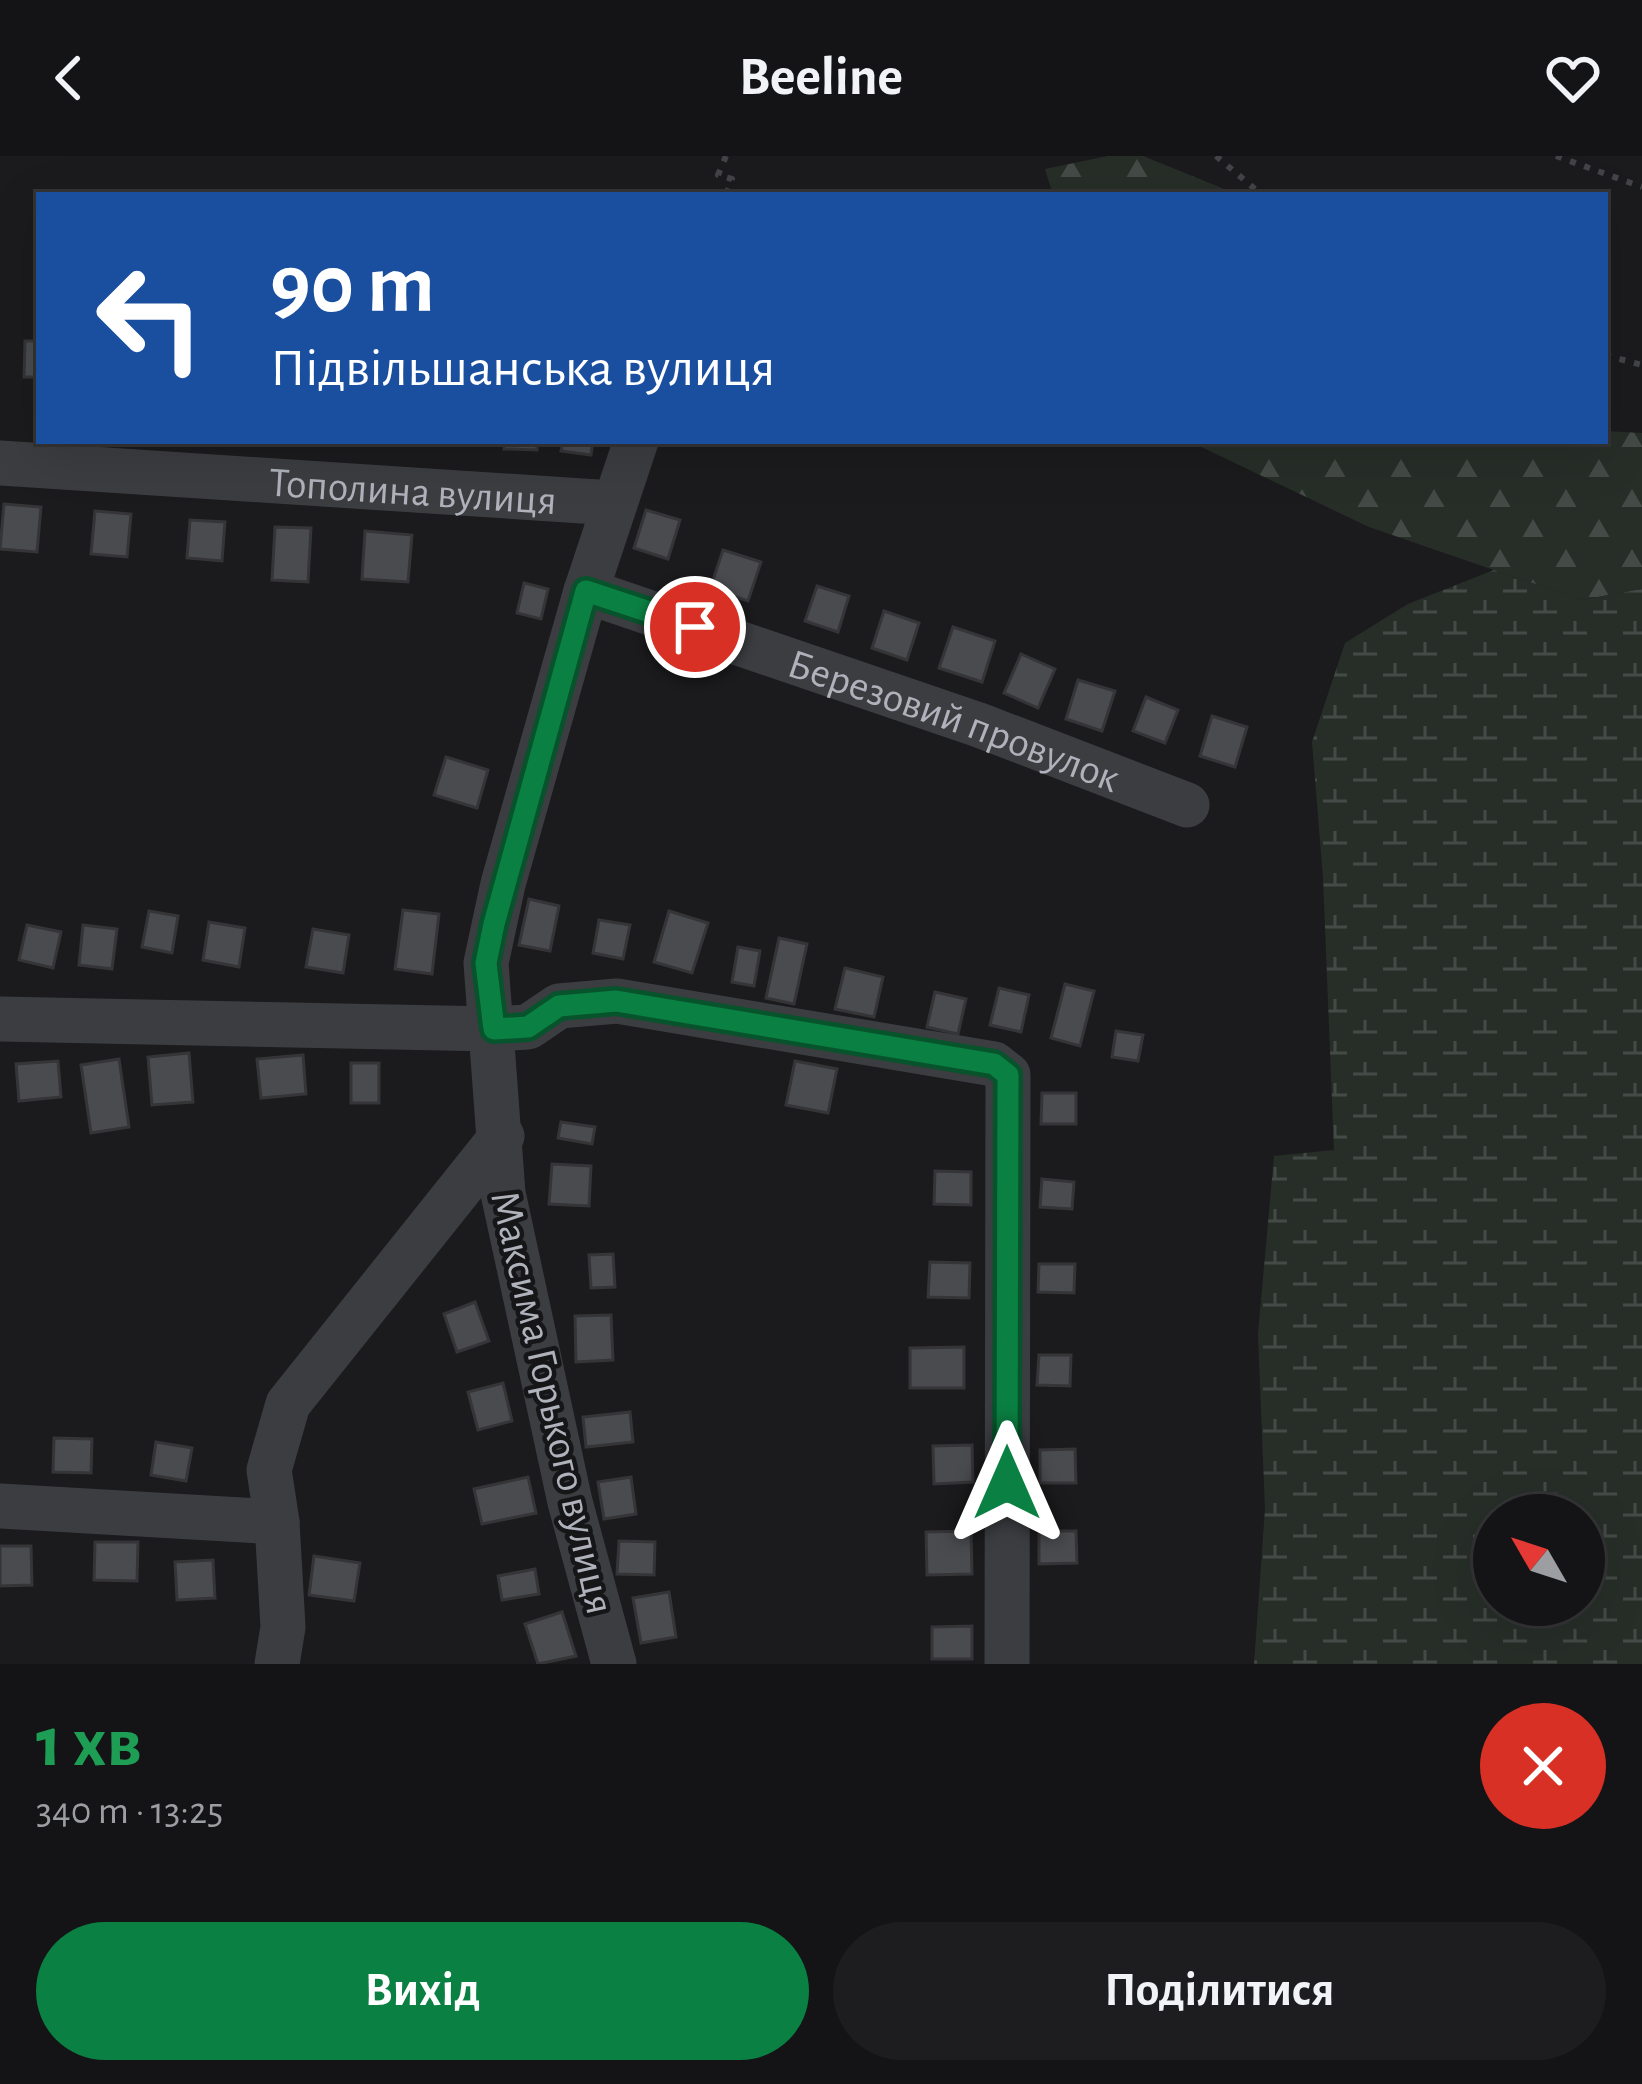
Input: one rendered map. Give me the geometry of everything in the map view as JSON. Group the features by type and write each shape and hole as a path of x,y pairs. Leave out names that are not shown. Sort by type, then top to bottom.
{"street":[{"name":"Максима Горького вулиця","path":"614,1664 570,1502 503,1193 486,963 503,884 586,591 635,444"},
{"name":"Тополина вулиця","path":"0,463 613,503"},
{"name":"Березовий провулок","path":"586,591 979,725 1187,805"},
{"path":"0,1019 494,1029 528,1027 559,1006 616,1001 994,1064 1008,1075 1007,1664"},
{"path":"277,1664 283,1627 269,1470 287,1404 502,1136"},
{"path":"0,1506 277,1522"}],"path":[{"path":"726,156 718,175 732,179 727,192"},
{"path":"1216,156 1258,192"},
{"path":"1556,156 1642,188"},
{"path":"1608,357 1642,365"}],"green space":[{"path":"1108,156 1143,156 1232,192 1052,192 1045,169"},
{"path":"1608,431 1642,433 1642,589 1581,600 1369,527 1195,444 1608,444"},
{"path":"1494,570 1581,600 1642,589 1642,1664 1254,1664 1265,1509 1258,1334 1274,1156 1334,1150 1323,877 1312,742 1345,643 1408,604"}],"building":[{"path":"25,341 36,341 36,377 24,377"},
{"path":"505,444 537,444 537,450 504,449"},
{"path":"562,444 593,444 591,455 561,451"},
{"path":"4,504 41,507 37,552 0,549"},
{"path":"646,510 680,520 668,559 634,548"},
{"path":"95,511 131,514 127,557 91,554"},
{"path":"190,520 225,522 222,561 187,558"},
{"path":"275,527 311,528 308,582 272,580"},
{"path":"365,531 412,535 408,582 362,579"},
{"path":"723,550 761,562 748,601 710,589"},
{"path":"524,583 548,589 541,619 517,613"},
{"path":"817,586 849,596 838,632 805,621"},
{"path":"884,611 919,623 907,660 872,648"},
{"path":"953,627 995,641 982,682 939,668"},
{"path":"1021,654 1055,669 1038,708 1004,693"},
{"path":"1078,680 1115,691 1102,731 1066,719"},
{"path":"1146,697 1178,710 1165,743 1133,731"},
{"path":"1212,716 1247,727 1235,767 1200,756"},
{"path":"446,757 488,770 477,808 434,795"},
{"path":"529,899 559,906 550,951 519,945"},
{"path":"403,910 439,914 432,974 395,969"},
{"path":"149,911 178,916 172,953 142,947"},
{"path":"669,911 708,923 692,973 654,962"},
{"path":"599,920 630,925 623,959 593,953"},
{"path":"209,922 245,928 239,967 203,960"},
{"path":"27,925 61,932 53,968 19,960"},
{"path":"83,925 117,929 112,969 79,965"},
{"path":"313,929 349,935 343,973 306,967"},
{"path":"779,938 807,944 794,1004 766,998"},
{"path":"738,947 760,951 754,986 732,982"},
{"path":"845,968 883,977 874,1017 835,1009"},
{"path":"1065,984 1094,991 1080,1046 1051,1038"},
{"path":"999,988 1029,995 1021,1032 990,1025"},
{"path":"935,992 966,999 958,1034 927,1027"},
{"path":"1116,1031 1143,1035 1138,1061 1112,1057"},
{"path":"189,1053 193,1102 152,1105 148,1057"},
{"path":"303,1055 306,1094 261,1098 257,1059"},
{"path":"119,1059 129,1127 91,1133 81,1065"},
{"path":"58,1061 61,1097 19,1101 16,1064"},
{"path":"795,1061 837,1069 828,1113 786,1105"},
{"path":"351,1063 379,1063 379,1103 351,1103"},
{"path":"1042,1093 1076,1093 1076,1124 1041,1124"},
{"path":"561,1122 595,1127 592,1144 558,1138"},
{"path":"552,1164 591,1166 589,1206 549,1204"},
{"path":"935,1171 971,1172 971,1205 934,1204"},
{"path":"1042,1179 1074,1182 1072,1209 1040,1207"},
{"path":"613,1254 615,1287 591,1288 589,1255"},
{"path":"930,1262 970,1263 969,1298 928,1297"},
{"path":"1039,1264 1075,1264 1074,1293 1038,1292"},
{"path":"475,1302 489,1341 457,1352 444,1314"},
{"path":"611,1315 613,1360 576,1362 575,1316"},
{"path":"964,1347 964,1388 910,1388 910,1348"},
{"path":"1039,1355 1071,1355 1070,1386 1037,1385"},
{"path":"503,1383 512,1421 478,1430 468,1392"},
{"path":"630,1412 633,1442 586,1447 583,1417"},
{"path":"54,1438 92,1439 91,1473 53,1472"},
{"path":"156,1442 192,1448 186,1481 151,1475"},
{"path":"972,1445 973,1482 934,1484 933,1446"},
{"path":"1075,1449 1076,1483 1040,1483 1040,1450"},
{"path":"528,1477 536,1513 482,1524 474,1489"},
{"path":"631,1477 636,1514 604,1519 598,1482"},
{"path":"971,1531 972,1574 927,1575 926,1532"},
{"path":"1039,1531 1076,1531 1077,1563 1039,1564"},
{"path":"619,1541 655,1542 654,1575 617,1574"},
{"path":"95,1542 138,1542 137,1581 94,1580"},
{"path":"0,1546 31,1546 32,1585 0,1586"},
{"path":"314,1556 360,1563 354,1601 309,1595"},
{"path":"213,1560 215,1598 177,1600 175,1562"},
{"path":"535,1569 539,1594 502,1600 498,1576"},
{"path":"669,1592 676,1637 641,1643 633,1598"},
{"path":"562,1612 576,1656 538,1664 525,1624"},
{"path":"972,1626 972,1659 932,1659 932,1627"}],"route":[{"path":"695,627 586,591 494,924 486,963 494,1029 528,1027 559,1006 616,1001 994,1064 1008,1075 1007,1483"}]}
